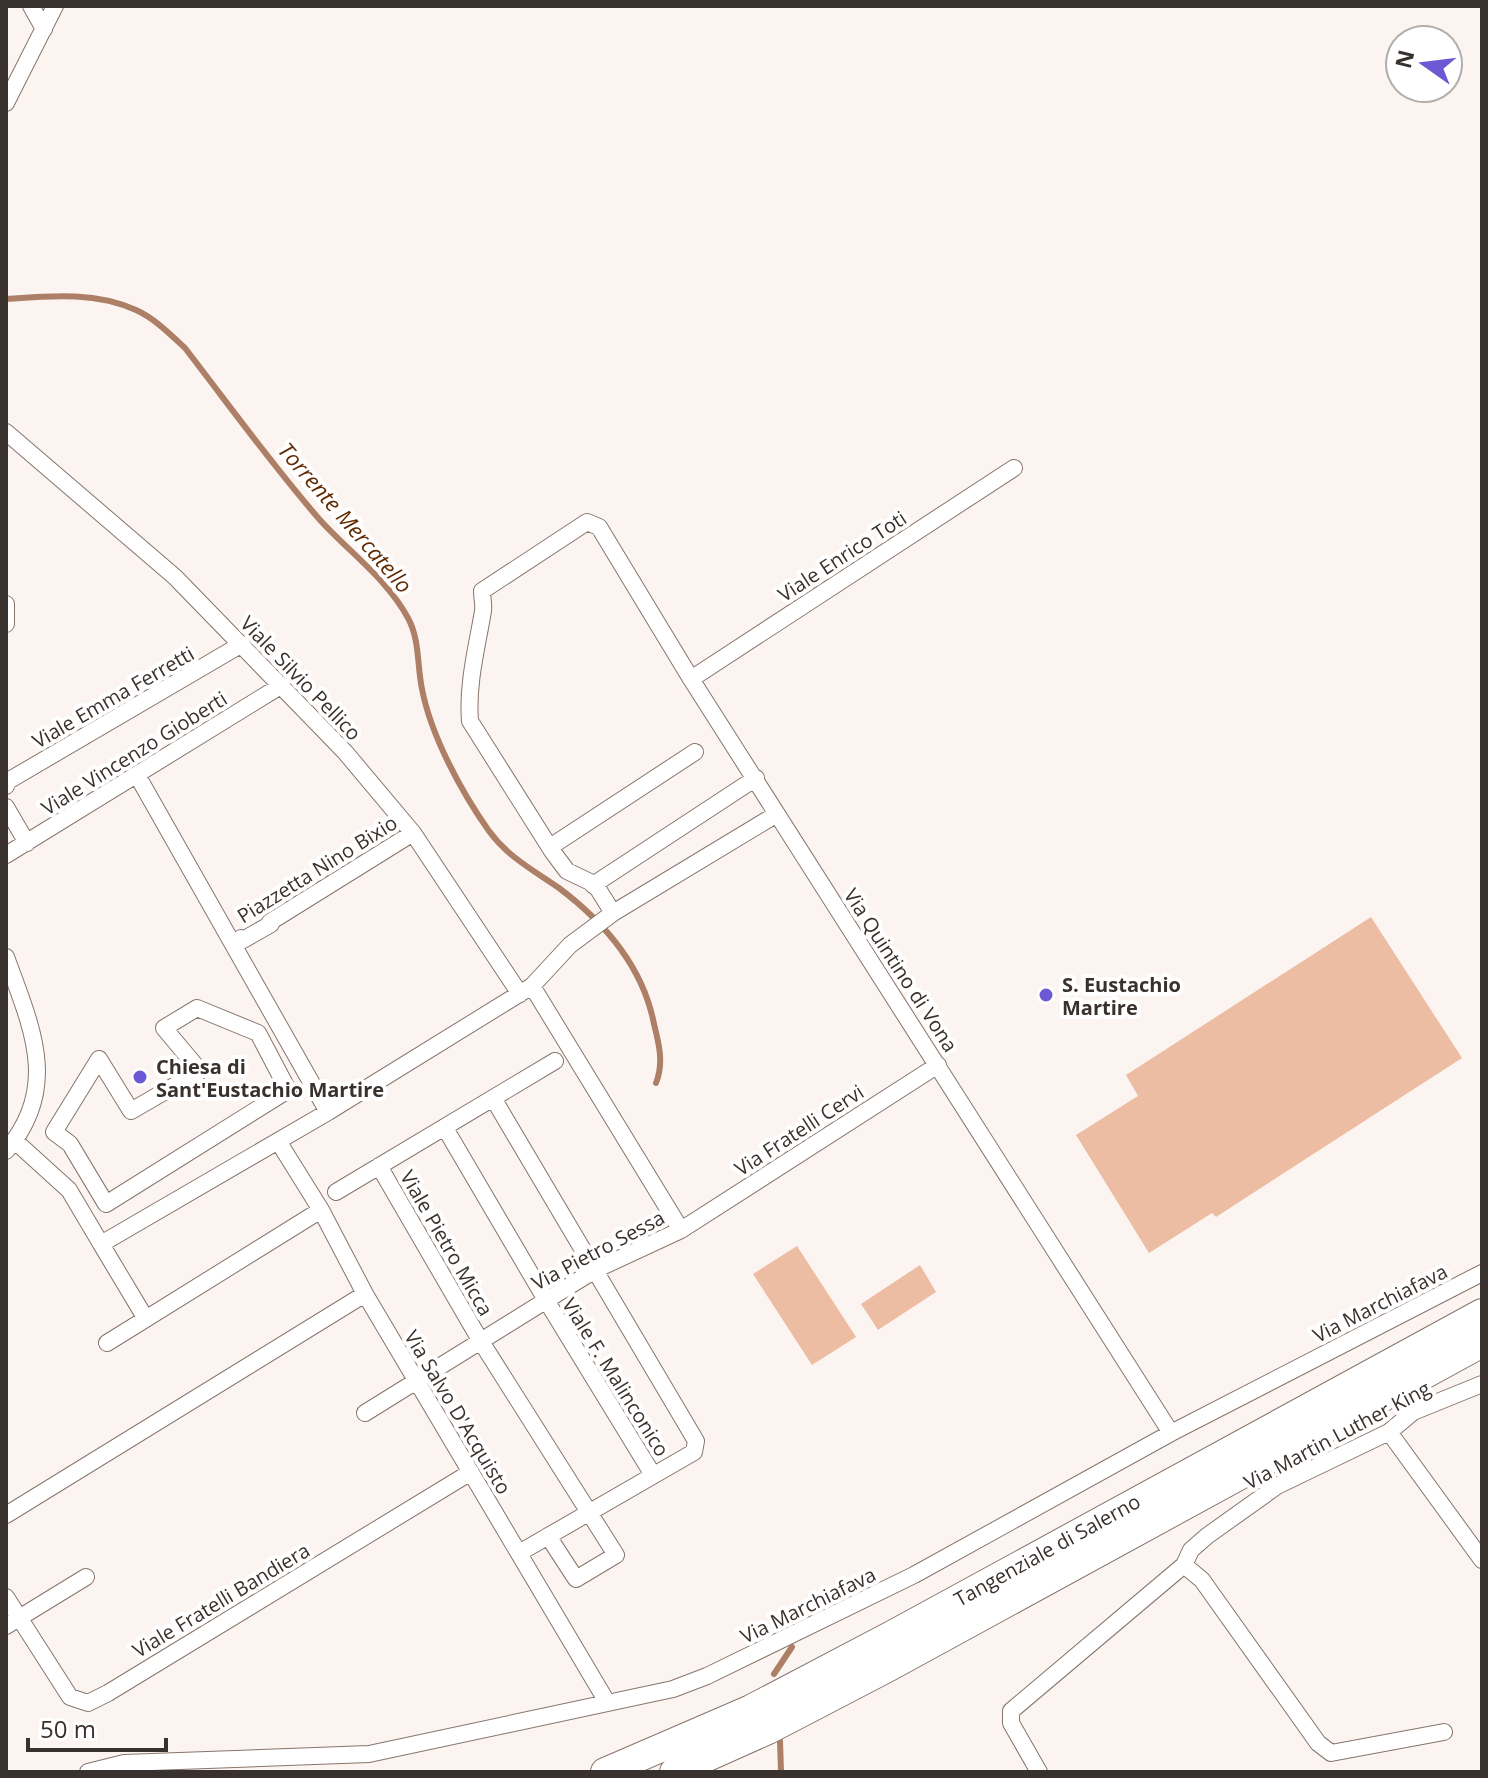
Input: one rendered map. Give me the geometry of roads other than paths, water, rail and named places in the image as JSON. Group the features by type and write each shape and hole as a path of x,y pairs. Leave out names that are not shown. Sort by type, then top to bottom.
{"highway":[{"name":"Tangenziale di Salerno","path":"605,1772 751,1709 1482,1313"},
{"name":"Tangenziale di Salerno","path":"674,1772 768,1730 887,1668 1482,1343"}],"street":[{"path":"31,6 44,29"},
{"path":"6,103 55,6"},
{"name":"Viale Silvio Pellico","path":"6,432 175,577 345,752 413,833 526,990"},
{"name":"Viale Enrico Toti","path":"691,679 1014,468"},
{"name":"Via Quintino di Vona","path":"550,847 470,721 468,705 483,606 482,591 587,522 599,527 691,679 1171,1433"},
{"path":"6,604 6,624"},
{"name":"Viale Emma Ferretti","path":"6,786 8,781 242,644"},
{"name":"Viale Vincenzo Gioberti","path":"6,855 282,685"},
{"path":"613,913 593,885 567,871 550,847 695,752"},
{"path":"137,775 237,941 328,1112"},
{"path":"593,885 756,778"},
{"path":"6,807 27,843"},
{"path":"101,1244 328,1112 526,990 570,945 613,913 777,814"},
{"name":"Piazzetta Nino Bixio","path":"237,941 240,936 270,922 413,833"},
{"path":"6,957 29,1020 37,1057 36,1098 10,1146 69,1190 146,1319"},
{"name":"Via Pietro Sessa","path":"365,1413 595,1270 681,1230 526,990"},
{"path":"197,1008 258,1033 288,1090 106,1204 70,1144 54,1132 99,1059 131,1111 200,1071 164,1028 197,1008"},
{"path":"336,1192 555,1061"},
{"name":"Via Fratelli Cervi","path":"681,1230 938,1065"},
{"path":"493,1098 696,1441 694,1452 519,1553"},
{"name":"Viale F. Malinconico","path":"445,1128 653,1475"},
{"name":"Via Salvo D'Acquisto","path":"278,1141 321,1210 415,1380 607,1702"},
{"name":"Viale Pietro Micca","path":"379,1166 480,1340 616,1555 576,1579 548,1536"},
{"path":"107,1343 321,1210"},
{"name":"Via Marchiafava","path":"88,1772 124,1763 369,1754 673,1689 720,1670 914,1575 1171,1433 1482,1273"},
{"path":"6,1515 365,1294"},
{"name":"Via Martin Luther King","path":"1039,1772 1015,1731 1011,1711 1184,1565 1191,1550 1277,1486 1389,1432 1413,1412 1482,1384"},
{"path":"1389,1432 1482,1560"},
{"name":"Viale Fratelli Bandiera","path":"6,1597 12,1622 70,1697 88,1703 471,1472"},
{"path":"1184,1565 1202,1580 1318,1743 1331,1753 1444,1732"},
{"path":"12,1622 86,1577"}],"waterway":[{"name":"Torrente Mercatello","path":"6,299 88,297 120,304 155,322 185,348 320,520 389,591 412,626 422,689 432,726 458,782 479,816 504,848 576,901 606,931 641,983 658,1039 660,1061 656,1083"},
{"path":"774,1674 792,1647"},
{"path":"780,1741 781,1772"}],"place":[{"name":"S. Eustachio Martire","path":"1046,995"},
{"name":"Chiesa di Sant'Eustachio Martire","path":"140,1077"}]}
